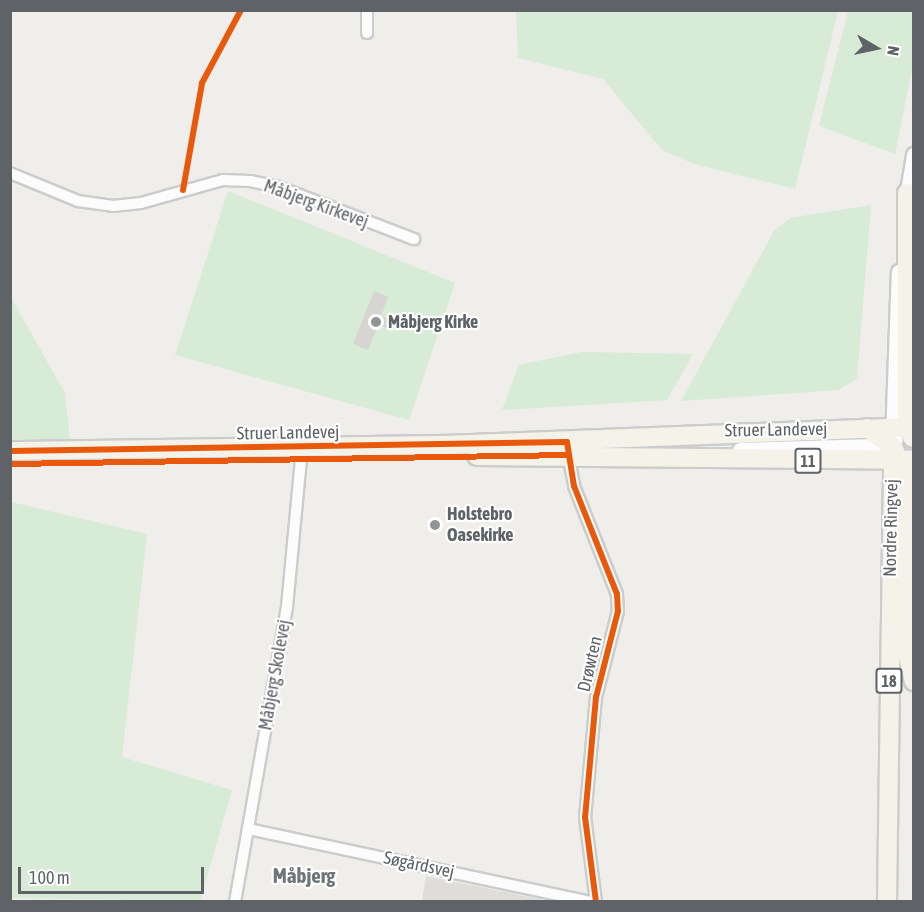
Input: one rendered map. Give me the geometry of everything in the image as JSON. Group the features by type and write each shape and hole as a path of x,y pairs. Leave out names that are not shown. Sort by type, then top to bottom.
{"main road":[{"path":"914,155 907,193 904,446 908,656 914,681"},
{"name":"Struer Landevej","path":"10,464 302,453 567,448 729,431 867,428 904,446"},
{"name":"Struer Landevej","path":"567,448 672,459 904,446"},
{"name":"Nordre Ringvej","path":"887,902 891,495 904,446"},
{"name":"Struer Landevej","path":"10,452 302,453"}],"street":[{"path":"367,10 367,33"},
{"name":"Måbjerg Kirkevej","path":"10,172 78,201 113,206 141,203 223,180 250,181 279,187 414,239"},
{"name":"Drøwten","path":"567,448 574,486 617,594 618,611 596,697 585,817 596,902"},
{"name":"Måbjerg Skolevej","path":"235,902 286,607 302,453"},
{"name":"Søgårdsvej","path":"248,829 591,902"}],"shaded area":[{"path":"426,876 549,901 422,901"}],"green space":[{"path":"516,11 838,11 795,189 694,164 662,150 603,79 518,58"},
{"path":"848,11 913,11 913,65 895,154 819,126"},
{"path":"228,191 455,283 409,420 175,355"},
{"path":"871,205 857,379 838,390 681,401 774,231 790,218"},
{"path":"10,296 65,393 70,439 11,440"},
{"path":"581,352 693,354 667,400 502,410 519,365"},
{"path":"11,502 147,534 122,757 232,790 200,901 11,898"}],"building":[{"name":"Måbjerg Kirke","path":"374,291 388,297 381,316 390,319 387,328 378,325 368,350 353,344"}],"cycle path":[{"path":"183,190 202,83 241,10"},
{"path":"10,451 567,442 574,486 617,594 618,611 596,697 585,817 596,902"},
{"path":"10,464 568,455"}],"place":[{"name":"Måbjerg Kirke","path":"376,322"},
{"name":"Holstebro Oasekirke","path":"435,525"}],"district":[{"name":"Måbjerg","path":"304,875"}]}
